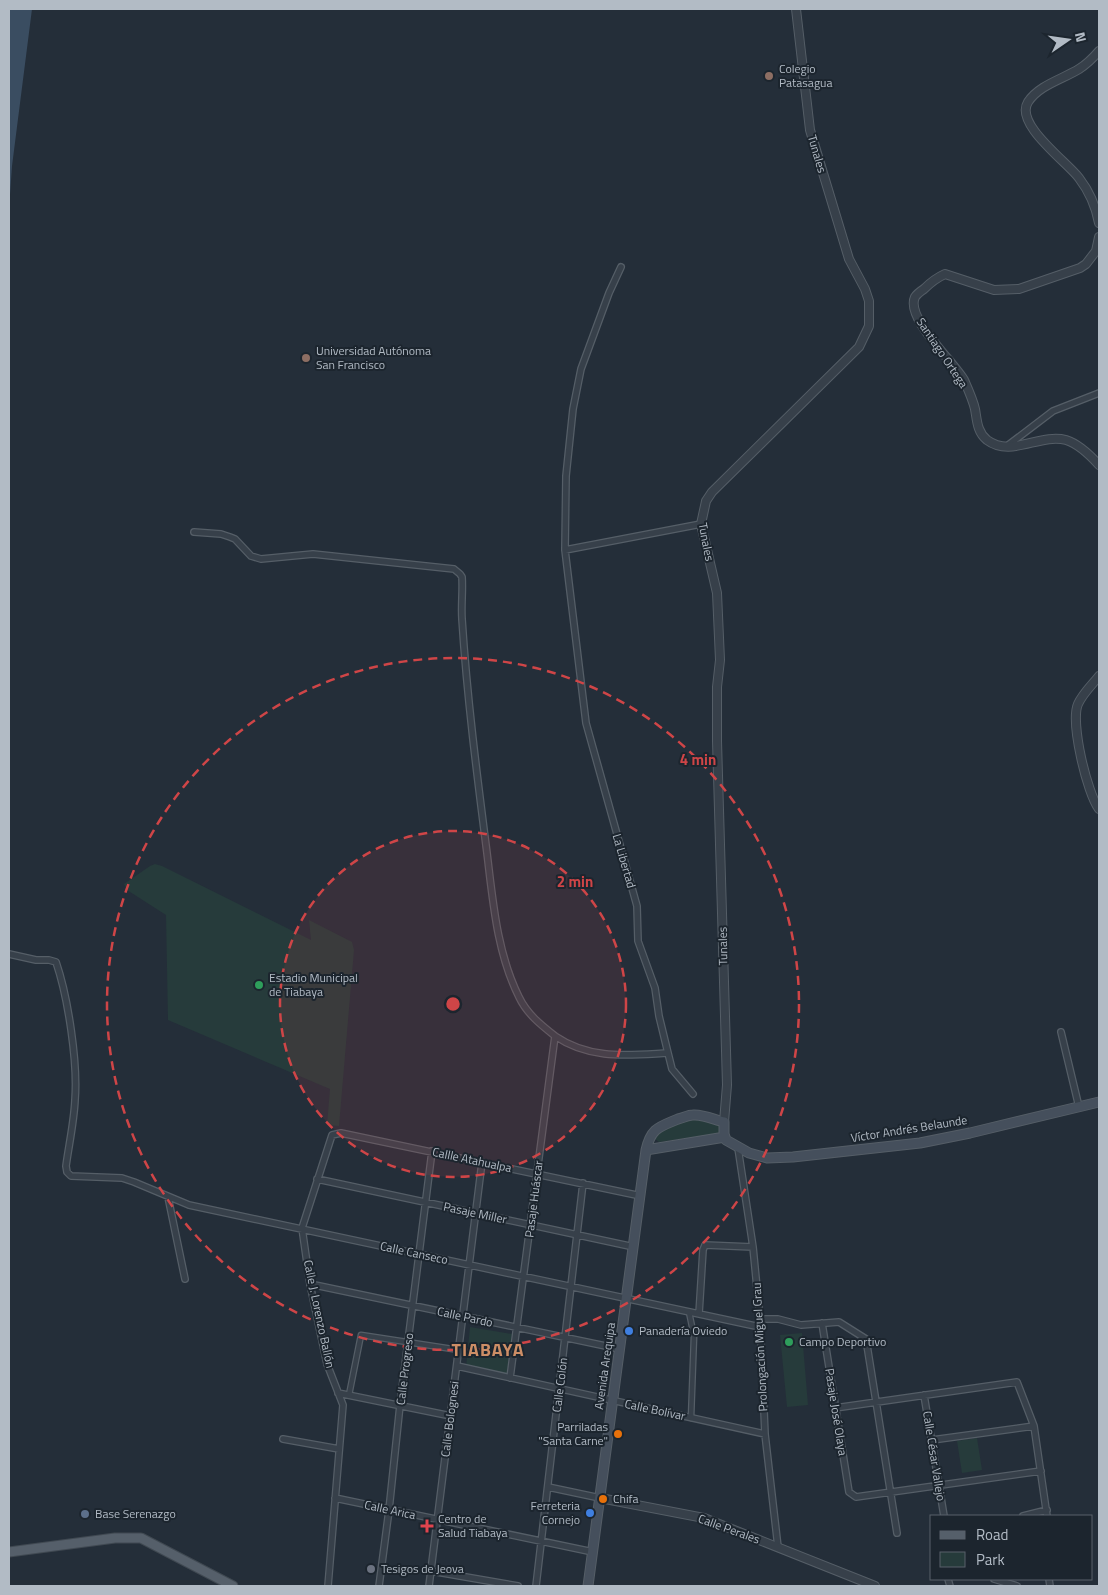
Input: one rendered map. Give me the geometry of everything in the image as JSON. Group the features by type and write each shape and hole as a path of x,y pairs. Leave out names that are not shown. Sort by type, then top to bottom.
{"main road":[{"name":"Víctor Andrés Belaunde","path":"725,1137 729,1142 749,1154 767,1158 793,1157 920,1143 1099,1102"},
{"name":"Avenida Arequipa","path":"588,1586 649,1138 659,1127 695,1114 724,1122"},
{"path":"646,1150 725,1137 724,1122"},
{"path":"9,1552 122,1538 141,1538 232,1586"}],"street":[{"name":"Tunales","path":"724,1122 727,1084 717,741 717,687 720,648 717,593 701,524 706,502 712,492 859,346 868,326 869,300 849,259 810,130 796,9"},
{"path":"1099,51 1091,60 1078,69 1036,92 1026,104 1026,114 1036,134 1079,178 1091,197 1099,223"},
{"name":"Santiago Ortega","path":"1007,446 999,445 987,439 978,426 974,407 963,379 920,322 914,307 915,297 935,278 945,274 994,290 1019,288 1080,268 1086,264 1096,251 1099,237"},
{"name":"La Libertad","path":"621,267 581,369 573,409 566,476 565,550 586,724 637,906 638,941 655,988 672,1070 693,1094"},
{"path":"1007,446 1053,411 1099,394"},
{"path":"1007,446 1051,439 1066,440 1086,452 1099,465"},
{"path":"565,550 701,524"},
{"path":"194,532 221,534 230,537 250,556 260,559 313,554 454,569 460,574 462,581 462,617 476,761 494,909 502,953 518,997 531,1016 555,1036 574,1047 605,1055 668,1053"},
{"path":"1099,676 1078,704 1075,721 1089,786 1099,809"},
{"name":"Calle Canseco","path":"9,954 56,962 68,1013 75,1070 76,1100 66,1166 67,1172 71,1176 122,1178 189,1205 760,1327"},
{"path":"1061,1032 1079,1106"},
{"name":"Pasaje Huáscar","path":"510,1378 555,1036"},
{"name":"Callle Atahualpa","path":"332,1134 341,1133 432,1151 641,1196"},
{"name":"Calle J. Lorenzo Ballón","path":"328,1586 343,1405 327,1364 310,1284 302,1228 316,1179 332,1134"},
{"name":"Prolongación Miguel Grau","path":"738,1148 753,1247 760,1319 765,1434 778,1547"},
{"name":"Calle Progreso","path":"379,1586 390,1510 400,1405 432,1151"},
{"name":"Calle Bolognesi","path":"429,1586 482,1162"},
{"name":"Pasaje Miller","path":"316,1179 634,1247"},
{"name":"Calle Colón","path":"536,1586 583,1183"},
{"path":"168,1197 185,1279"},
{"path":"699,1314 703,1250 705,1245 753,1247"},
{"name":"Calle Pardo","path":"310,1284 620,1350"},
{"path":"690,1312 694,1336 691,1418"},
{"path":"760,1319 778,1319 802,1325 839,1322 866,1339 897,1533"},
{"name":"Pasaje José Olaya","path":"822,1323 849,1492 856,1497 890,1492"},
{"path":"349,1395 361,1334 459,1350"},
{"name":"Calle Bolívar","path":"457,1366 765,1434"},
{"path":"835,1408 1017,1382 1034,1426 1047,1513 1031,1515"},
{"path":"338,1393 451,1416"},
{"name":"Calle César Vallejo","path":"924,1395 944,1515"},
{"path":"932,1440 1034,1426"},
{"path":"283,1440 340,1449"},
{"path":"890,1492 1041,1471"},
{"name":"Calle Perales","path":"548,1487 704,1518 876,1586"},
{"name":"Calle Arica","path":"335,1498 593,1552"},
{"path":"432,1571 518,1586"},
{"path":"997,1581 1017,1586"}],"green space":[{"name":"Estadio Municipal de Tiabaya","path":"155,864 311,940 309,920 352,942 354,950 339,1126 327,1125 330,1089 168,1020 166,915 127,890 124,884"},
{"path":"693,1117 719,1123 719,1132 659,1142 654,1138 657,1132"},
{"path":"470,1327 512,1334 507,1376 466,1368"},
{"path":"802,1333 808,1405 787,1407 780,1335"},
{"path":"977,1438 982,1470 962,1473 957,1441"}],"water":[{"path":"9,9 32,9 12,166 9,209"}],"place":[{"name":"Colegio Patasagua","path":"769,76"},
{"name":"Universidad Autónoma San Francisco","path":"306,358"},
{"name":"Estadio Municipal de Tiabaya","path":"259,985"},
{"name":"Panadería Oviedo","path":"629,1331"},
{"name":"Campo Deportivo","path":"789,1342"},
{"name":"Parriladas \"Santa Carne\"","path":"618,1434"},
{"name":"Chifa","path":"603,1499"},
{"name":"Ferreteria Cornejo","path":"590,1513"},
{"name":"Base Serenazgo","path":"85,1514"},
{"name":"Centro de Salud Tiabaya","path":"427,1526"},
{"name":"Tesigos de Jeova","path":"371,1569"}],"district":[{"name":"TIABAYA","path":"488,1350"}]}
